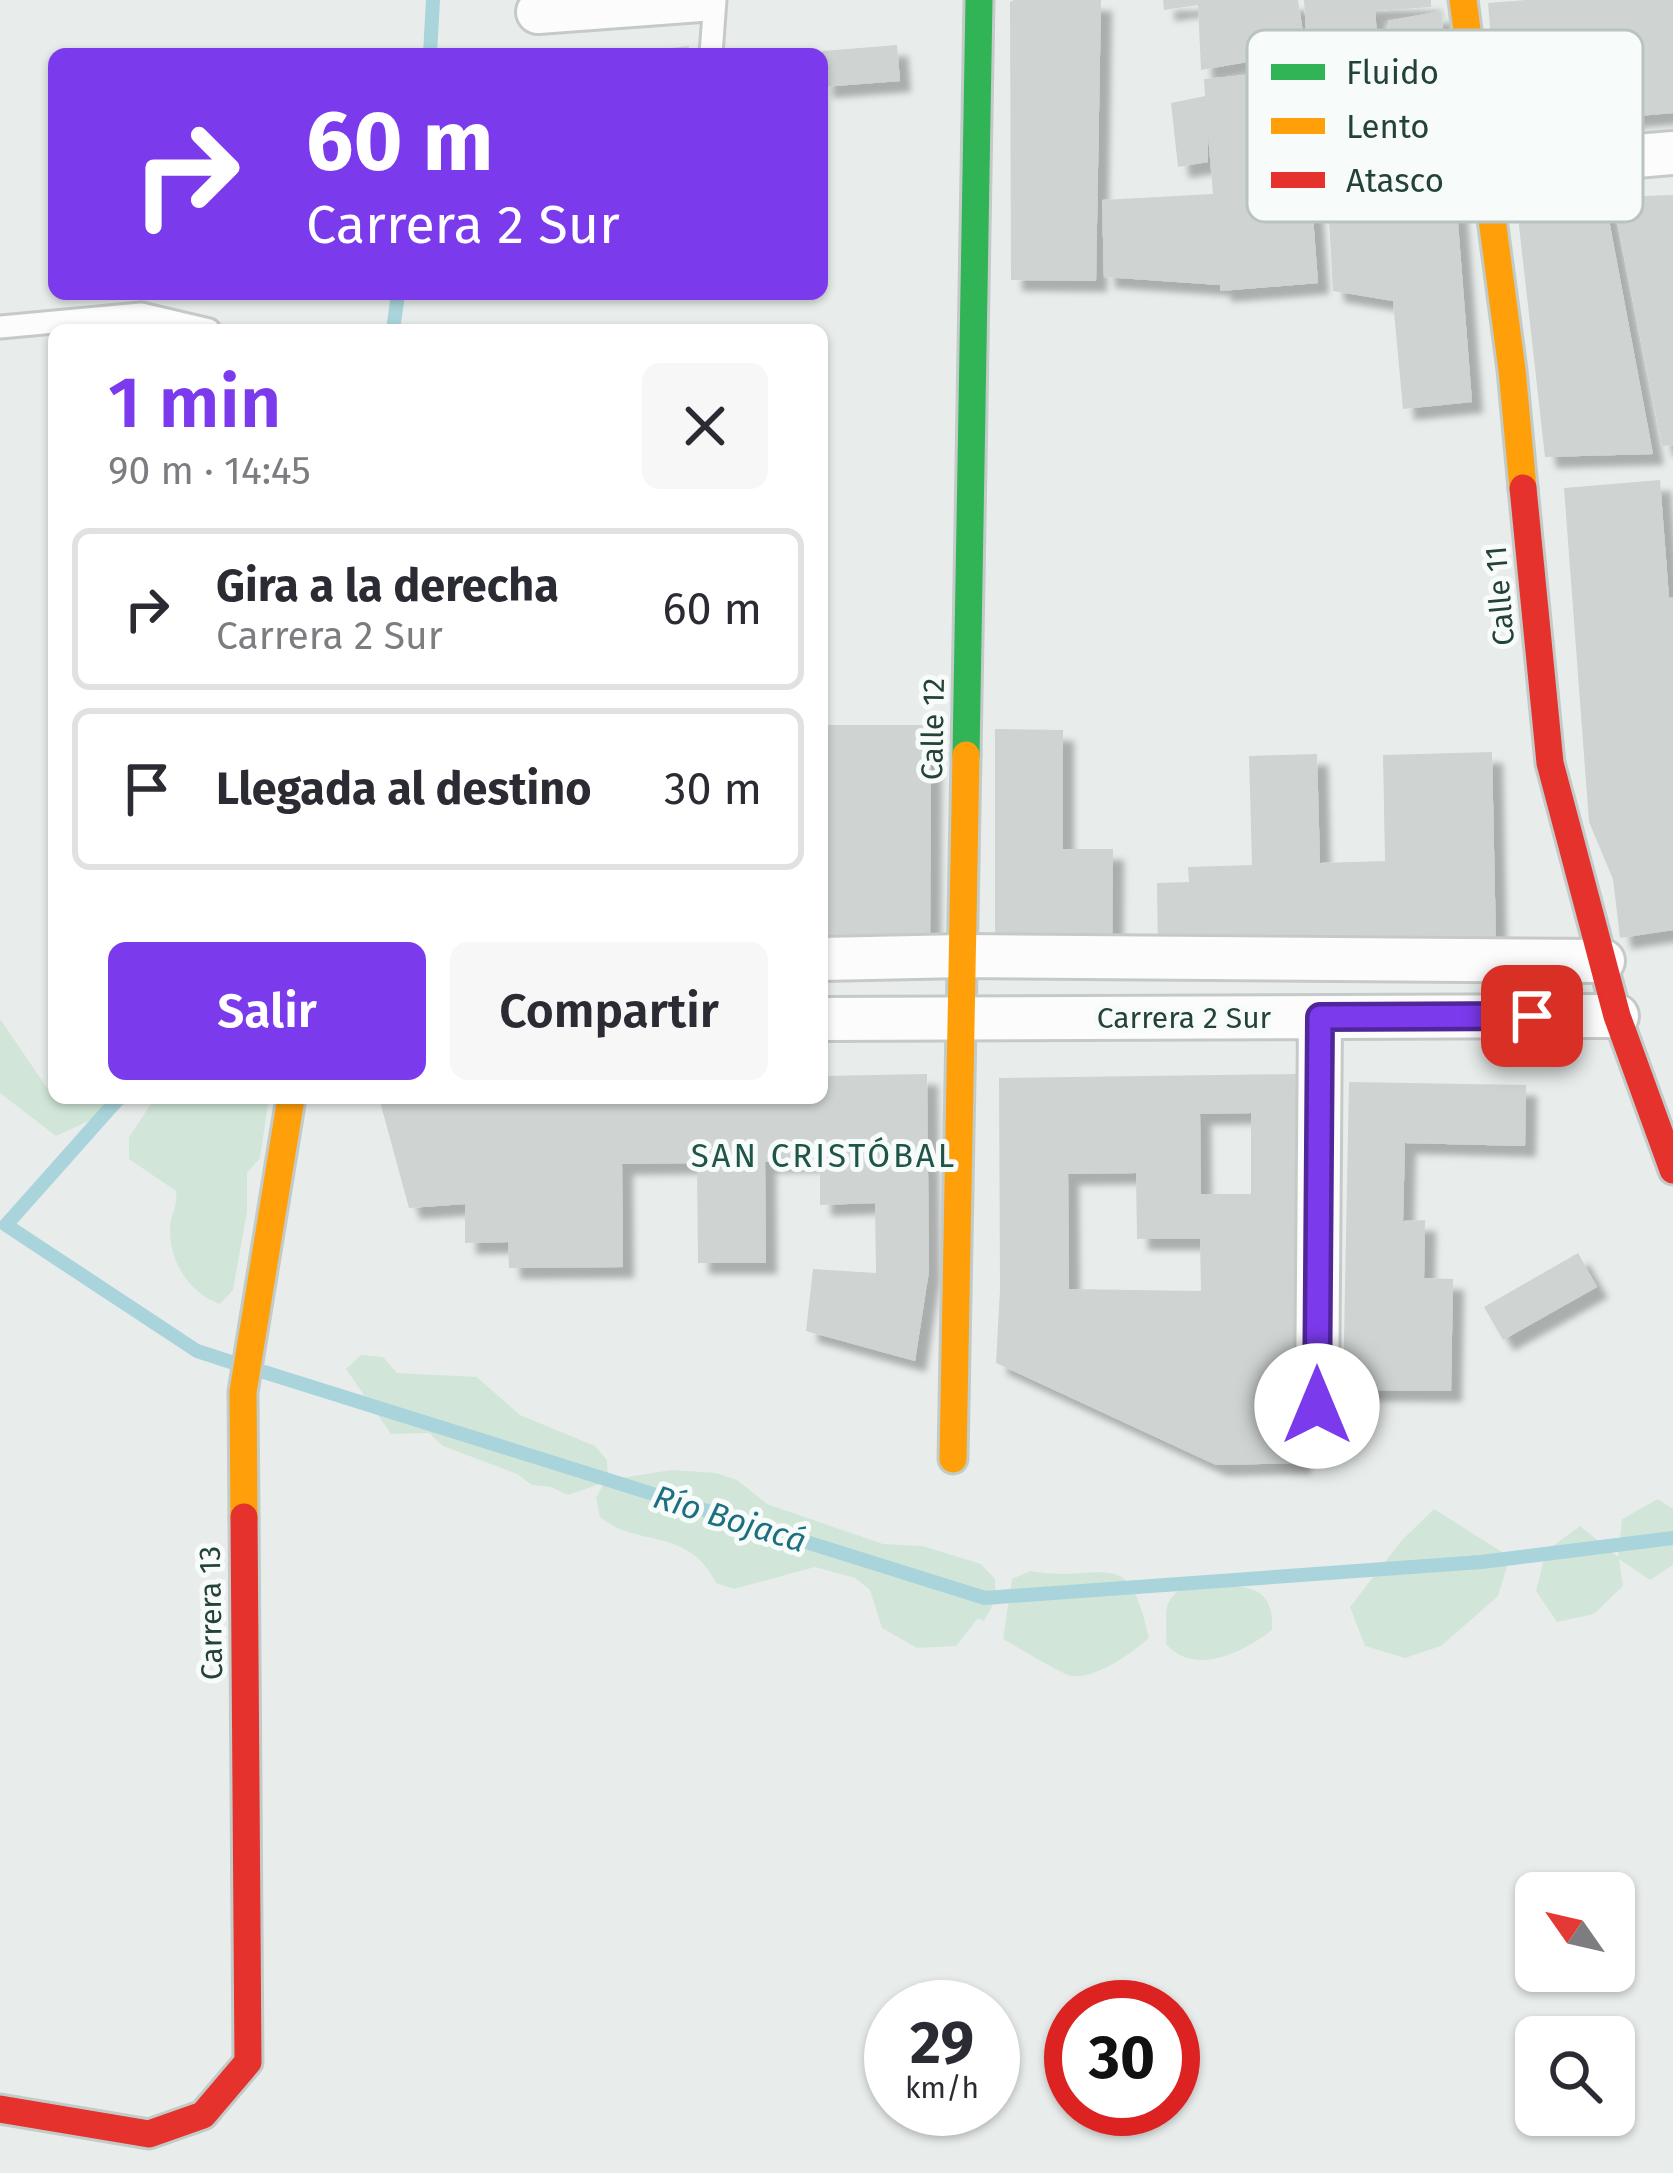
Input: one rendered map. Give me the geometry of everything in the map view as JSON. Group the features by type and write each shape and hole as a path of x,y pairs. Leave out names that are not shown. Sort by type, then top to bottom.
{"street":[{"path":"538,12 700,0"},
{"name":"Calle 12","path":"953,1459 979,0"},
{"name":"Calle 11","path":"1463,0 1467,30"},
{"path":"1643,156 1673,154"},
{"name":"Calle 11","path":"1492,222 1512,370 1550,763 1617,1016 1673,1170"},
{"name":"Carrera 2 Sur","path":"828,959 1603,961"},
{"name":"Carrera 2 Sur","path":"828,1019 1617,1016"},
{"path":"1317,1406 1320,1017"},
{"name":"Carrera 13","path":"0,2109 149,2134 203,2115 248,2062 242,1392 290,1104"}],"lane":[{"path":"711,48 716,0"},
{"path":"0,327 141,314 184,324"}],"green space":[{"path":"0,1019 48,1089 48,1104 126,1104 56,1136 0,1093"},
{"path":"151,1104 268,1104 260,1158 247,1173 247,1212 233,1290 220,1304 199,1293 177,1264 170,1228 176,1191 129,1159 129,1137"},
{"path":"361,1355 383,1357 397,1373 477,1377 520,1415 595,1446 607,1460 608,1480 672,1470 716,1473 737,1480 767,1504 883,1544 923,1546 981,1564 995,1579 996,1599 984,1621 978,1618 956,1646 917,1648 882,1628 870,1590 855,1578 815,1567 734,1589 716,1583 691,1553 600,1517 596,1498 605,1482 568,1495 532,1485 517,1474 443,1446 429,1433 391,1434 346,1369"},
{"path":"1658,1499 1673,1509 1673,1565 1650,1580 1619,1559 1623,1586 1594,1614 1557,1622 1536,1591 1546,1551 1580,1526 1618,1557 1622,1519"},
{"path":"1434,1509 1510,1557 1498,1596 1441,1646 1405,1658 1365,1646 1350,1607 1402,1540"},
{"path":"1030,1571 1110,1573 1122,1578 1141,1608 1149,1638 1113,1664 1082,1676 1039,1660 1003,1639 1012,1579"},
{"path":"1192,1583 1258,1592 1271,1612 1272,1630 1219,1658 1190,1659 1177,1654 1166,1644 1167,1608 1174,1595"}],"building":[{"path":"1101,0 1096,281 1011,280 1010,2"},
{"path":"1163,0 1298,0 1303,30 1247,30 1247,62 1201,70 1198,5 1164,10"},
{"path":"1304,0 1431,0 1431,7 1375,11 1377,30 1306,30"},
{"path":"1673,0 1673,113 1643,116 1643,30 1490,30 1488,3"},
{"path":"1441,11 1443,30 1389,30 1388,21"},
{"path":"897,45 900,81 828,87 828,51"},
{"path":"1247,75 1247,222 1313,222 1318,283 1220,291 1220,285 1104,277 1102,200 1213,194 1208,134 1208,162 1178,167 1171,103 1205,96 1204,79"},
{"path":"1673,195 1673,445 1662,446 1617,222 1643,222 1643,196"},
{"path":"1329,222 1458,222 1472,402 1403,409 1393,301 1333,291"},
{"path":"1519,222 1609,222 1653,454 1545,457"},
{"path":"1660,480 1669,598 1673,597 1673,930 1620,938 1613,879 1589,822 1564,488"},
{"path":"828,725 931,725 930,947 828,948"},
{"path":"995,729 1063,730 1063,849 1113,849 1112,953 995,952"},
{"path":"1492,752 1496,944 1158,955 1157,883 1189,882 1188,867 1252,865 1249,756 1317,754 1320,863 1385,861 1383,755"},
{"path":"927,1074 929,1271 915,1361 806,1331 813,1269 876,1273 875,1203 820,1205 820,1161 765,1162 766,1263 698,1263 697,1163 622,1164 623,1267 509,1268 508,1242 465,1243 465,1204 409,1208 381,1104 828,1104 828,1076"},
{"path":"1299,1074 1300,1463 1216,1465 996,1363 999,1078","holes":["1251,1113 1251,1194 1201,1194 1200,1114","1136,1173 1137,1239 1200,1239 1201,1291 1069,1289 1068,1174"]},
{"path":"1349,1082 1526,1085 1525,1146 1405,1143 1403,1221 1425,1220 1424,1278 1453,1279 1451,1391 1343,1390"},
{"path":"1578,1253 1597,1287 1503,1340 1484,1307"}],"waterway":[{"name":"Río Bojacá","path":"430,48 433,0"},
{"name":"Río Bojacá","path":"394,324 397,300"},
{"name":"Río Bojacá","path":"114,1104 6,1225 197,1351 231,1362"},
{"name":"Río Bojacá","path":"264,1372 985,1598 1481,1562 1673,1538"}],"traffic: fast":[{"path":"966,755 979,0"}],"traffic: slow":[{"path":"1463,0 1467,30"},
{"path":"1492,222 1523,488"},
{"path":"953,1459 966,755"},
{"path":"244,1517 243,1392 290,1104"}],"traffic: jam":[{"path":"1523,488 1550,763 1617,1016 1673,1170"},
{"path":"0,2109 149,2134 203,2115 248,2062 244,1517"}],"district":[{"name":"SAN CRISTÓBAL","path":"824,1155"}],"route":[{"path":"1317,1406 1320,1017 1532,1016"}]}
